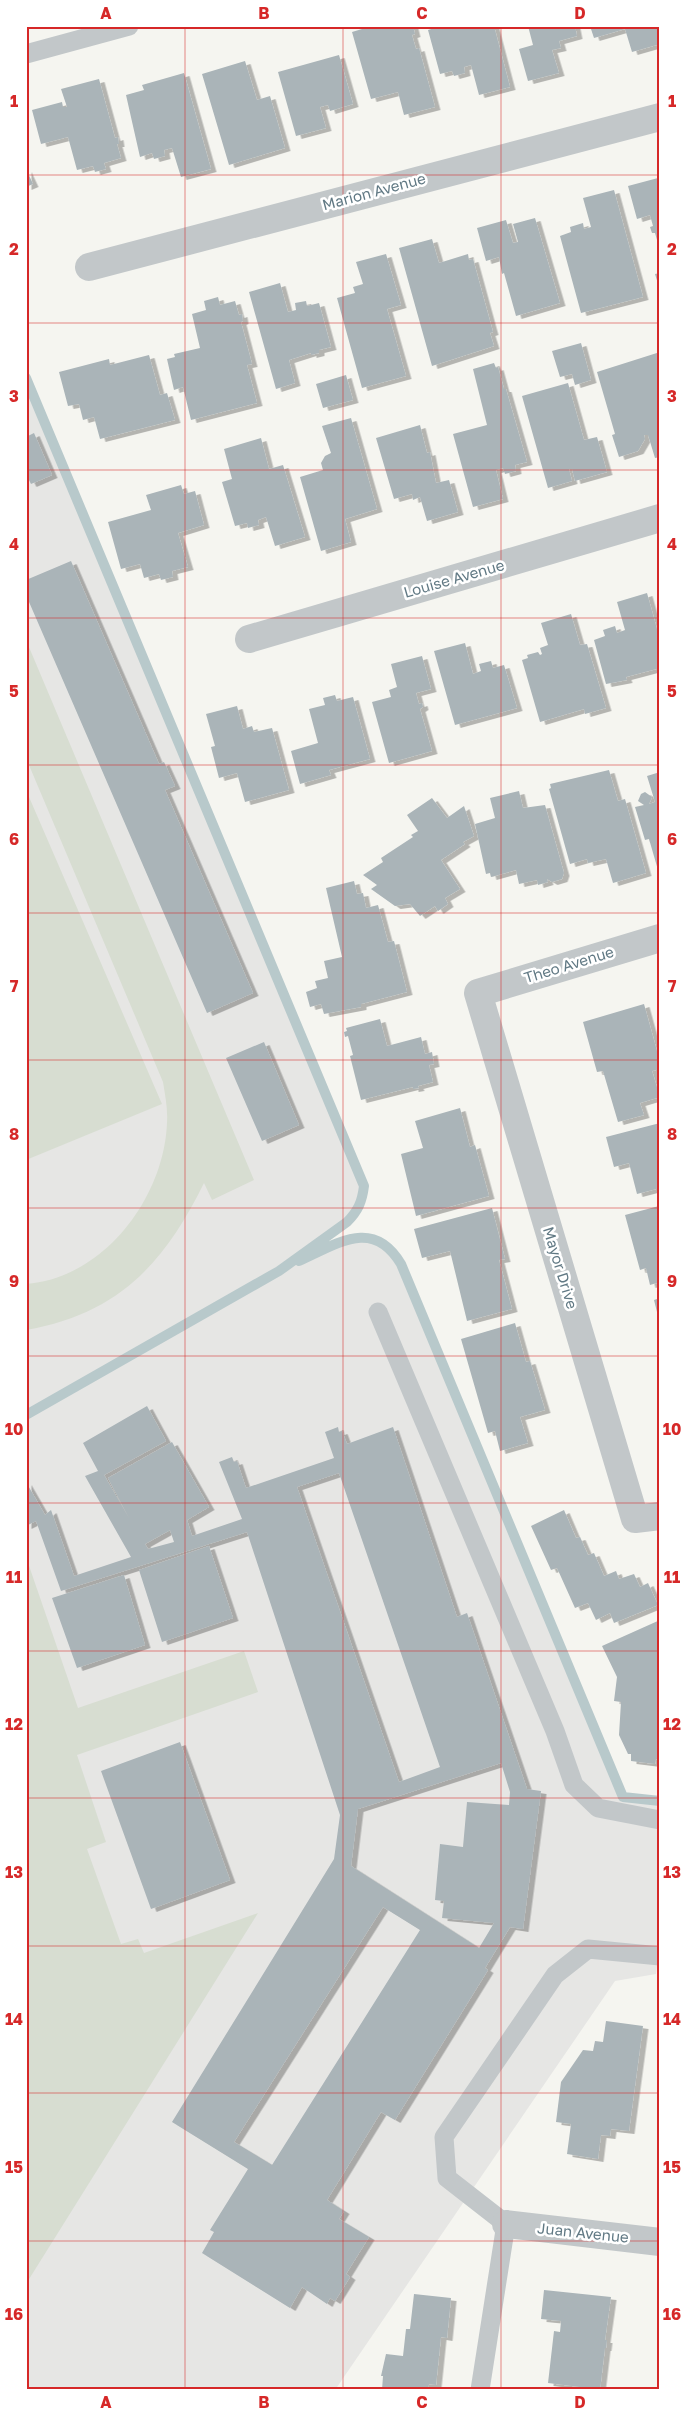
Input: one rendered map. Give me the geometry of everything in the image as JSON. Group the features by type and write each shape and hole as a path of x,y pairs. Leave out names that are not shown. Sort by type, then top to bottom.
{"street":[{"name":"Marion Avenue","path":"89,267 660,117"},
{"name":"Louise Avenue","path":"249,639 660,518"},
{"name":"Theo Avenue","path":"478,993 660,938"},
{"name":"Mayor Drive","path":"478,993 636,1519 660,1516"},
{"name":"Juan Avenue","path":"506,2224 660,2242"}],"lane":[{"path":"26,54 129,26"},
{"path":"378,1312 555,1731 574,1785 598,1808 660,1820"},
{"path":"480,2390 506,2224 447,2178 444,2137 555,1974 588,1949 660,1956"}],"shaded area":[{"path":"26,378 364,1186 362,1200 334,1229 282,1269 344,1240 357,1237 370,1238 383,1243 394,1252 401,1264 623,1796 660,1801 660,1942 656,1974 615,1981 335,2390 26,2390"},
{"path":"26,640 254,1180 212,1200 204,1183 189,1212 172,1238 154,1261 134,1281 112,1298 87,1312 26,1330 26,1284 54,1278 81,1267 104,1250 125,1229 142,1205 155,1179 163,1151 167,1118 163,1082 26,758"},
{"path":"26,790 162,1104 26,1160"},
{"path":"26,1557 78,1708 244,1651 258,1692 77,1755 106,1842 87,1849 121,1944 138,1939 144,1953 258,1913 26,2284"}],"building":[{"path":"372,26 413,26 415,34 412,35 416,49 419,48 435,107 404,115 398,92 371,99 352,32"},
{"path":"441,26 494,26 510,87 479,95 471,65 464,67 465,73 454,76 452,71 440,74 428,30"},
{"path":"528,26 575,26 577,36 559,41 561,48 552,50 559,73 528,81 519,49 533,45"},
{"path":"590,26 657,26 660,44 632,52 625,29 594,38"},
{"path":"339,55 353,104 330,111 328,105 320,107 326,128 296,136 278,72"},
{"path":"245,61 257,100 270,96 285,148 229,165 202,74"},
{"path":"184,73 211,169 181,177 172,148 164,150 165,156 154,159 152,153 140,157 126,95 144,90 142,85"},
{"path":"99,79 115,138 118,137 119,144 117,144 121,158 104,163 106,169 95,172 93,166 77,170 68,137 41,144 32,110 62,102 63,107 67,107 61,89"},
{"path":"26,169 33,184 26,187"},
{"path":"658,178 660,184 659,247 655,233 652,233 650,227 653,226 650,215 637,219 628,186"},
{"path":"614,190 643,297 581,313 560,236 571,232 570,227 583,223 584,229 591,227 583,198"},
{"path":"535,218 560,303 516,316 504,273 502,274 499,257 486,261 477,228 506,220 513,243 518,242 513,224"},
{"path":"432,239 439,263 468,254 469,260 473,259 493,332 490,333 494,346 432,366 399,248"},
{"path":"386,254 401,305 387,309 406,376 362,388 337,298 355,293 353,287 363,284 356,262"},
{"path":"660,273 660,287 659,287 655,274"},
{"path":"280,283 288,312 296,310 295,303 306,301 307,306 319,303 331,347 319,350 319,353 311,355 311,353 289,360 295,383 276,389 249,292"},
{"path":"218,297 220,305 235,301 239,315 242,314 243,321 241,322 252,364 247,365 257,403 191,420 183,387 174,390 167,359 175,357 174,354 200,348 192,314 206,310 204,301"},
{"path":"581,343 591,380 575,385 572,374 560,377 552,351"},
{"path":"660,352 660,457 655,458 648,435 644,435 645,439 638,451 619,457 612,435 615,434 597,372"},
{"path":"149,355 160,395 167,393 175,420 100,439 94,417 83,420 79,404 68,406 59,372 109,359 110,365"},
{"path":"494,363 496,368 498,367 504,389 506,389 527,462 515,465 516,471 505,474 503,468 496,470 503,499 473,507 453,434 487,425 473,369"},
{"path":"346,375 353,400 323,408 316,384"},
{"path":"568,383 584,440 597,437 607,472 575,481 572,469 569,469 572,481 548,488 522,396"},
{"path":"351,418 377,509 345,519 351,542 321,551 300,477 323,470 321,463 325,456 331,453 322,426"},
{"path":"420,425 427,453 430,452 436,483 449,480 458,512 427,521 420,497 413,500 412,494 394,499 376,438"},
{"path":"34,433 52,475 31,484 26,474 26,437"},
{"path":"261,438 269,469 283,465 305,537 275,546 266,517 258,520 259,525 248,528 247,523 235,526 222,482 232,479 224,449"},
{"path":"181,485 184,494 195,491 204,525 178,533 188,567 172,571 173,577 161,580 159,574 144,578 140,564 121,569 108,522 151,510 146,495"},
{"path":"71,561 159,764 164,762 175,786 165,790 253,993 207,1013 26,595 26,580"},
{"path":"647,593 660,640 660,668 626,677 627,680 606,684 594,640 605,636 603,630 615,626 617,633 625,630 617,602"},
{"path":"571,614 580,645 587,644 606,708 585,714 584,709 540,722 522,660 528,658 527,655 538,652 540,655 542,654 540,648 548,645 541,623"},
{"path":"465,643 473,674 481,671 479,664 491,661 493,668 504,665 517,708 455,725 434,651"},
{"path":"422,656 431,689 416,693 419,704 422,703 423,707 420,709 432,751 389,763 372,702 391,697 389,690 397,687 391,664"},
{"path":"335,695 337,701 353,697 370,759 329,770 331,775 300,784 291,751 318,743 309,709 325,705 323,698"},
{"path":"237,706 243,729 252,726 254,732 272,728 289,790 245,802 237,773 219,778 211,747 215,746 206,714"},
{"path":"609,770 618,801 625,799 646,873 613,883 606,859 588,863 587,859 570,864 549,789 551,788 550,784"},
{"path":"660,772 660,870 658,870 649,839 645,840 635,807 644,805 638,801 641,794 645,792 652,797 649,804 655,802 647,776"},
{"path":"519,791 523,808 545,805 564,873 562,879 552,882 547,879 548,882 538,885 537,880 519,884 516,870 491,877 490,873 486,874 475,824 495,818 490,798"},
{"path":"432,798 447,818 464,806 474,836 463,842 465,844 441,860 460,889 445,898 448,904 438,911 435,906 420,916 410,904 395,906 371,889 377,885 363,875 383,862 381,858 413,837 411,835 418,831 407,815"},
{"path":"354,881 357,894 363,893 366,908 378,905 388,942 394,941 407,992 361,1004 361,1007 324,1014 321,1004 310,1007 306,992 317,988 315,981 328,978 324,961 342,957 326,888"},
{"path":"644,1004 660,1062 660,1069 652,1071 660,1097 640,1103 644,1115 618,1122 603,1071 597,1072 583,1022"},
{"path":"380,1019 387,1046 421,1037 425,1054 432,1052 434,1064 429,1065 433,1082 418,1086 419,1088 413,1089 413,1087 361,1100 350,1056 353,1055 348,1036 345,1037 344,1032 347,1031 346,1028"},
{"path":"264,1042 299,1125 262,1141 226,1058"},
{"path":"460,1108 470,1147 475,1145 489,1196 416,1216 401,1154 423,1148 415,1121"},
{"path":"660,1123 660,1188 637,1194 629,1163 614,1167 606,1137"},
{"path":"659,1206 660,1282 650,1285 646,1268 640,1270 625,1215"},
{"path":"492,1208 505,1259 499,1260 512,1309 467,1321 450,1251 422,1258 414,1229"},
{"path":"660,1298 660,1320 659,1320 654,1300"},
{"path":"515,1323 526,1362 530,1361 545,1410 520,1417 528,1443 500,1451 495,1431 488,1433 461,1339"},
{"path":"147,1406 166,1441 104,1475 129,1518 108,1478 172,1442 209,1507 187,1520 192,1536 242,1519 219,1462 232,1457 234,1462 237,1461 246,1488 334,1458 325,1432 338,1427 339,1432 342,1431 347,1444 393,1427 457,1617 467,1613 527,1789 541,1791 523,1929 510,1927 485,1968 488,1970 395,2120 381,2112 327,2200 344,2211 339,2219 369,2237 346,2274 350,2277 335,2301 330,2298 327,2304 302,2287 290,2308 202,2253 214,2232 210,2230 248,2169 172,2122 334,1859 340,1815 247,1532 61,1591 36,1521 26,1526 26,1482 45,1515 51,1510 74,1576 131,1557 85,1476 98,1471 83,1443","holes":["339,1473 440,1767 399,1782 297,1487","170,1530 174,1542 148,1549 145,1544","501,1763 510,1792 509,1805 467,1802 463,1847 440,1844 435,1900 444,1901 442,1918 494,1923 479,1948 351,1866 358,1809","383,1907 420,1930 272,2165 234,2142"]},
{"path":"564,1510 576,1538 580,1537 588,1555 594,1553 604,1576 616,1571 619,1579 634,1574 640,1587 648,1583 658,1605 614,1623 610,1613 596,1620 588,1603 575,1608 557,1568 551,1570 531,1526"},
{"path":"209,1546 233,1618 162,1642 139,1570"},
{"path":"124,1575 145,1645 77,1668 52,1598"},
{"path":"660,1620 660,1746 658,1760 656,1759 655,1764 631,1761 631,1754 628,1754 619,1735 621,1702 614,1701 617,1677 602,1646"},
{"path":"180,1742 230,1880 151,1909 101,1771"},
{"path":"606,2021 643,2026 629,2131 611,2129 610,2136 601,2135 598,2159 567,2154 571,2124 556,2122 561,2082 583,2050 593,2051 595,2041 603,2042"},
{"path":"544,2290 611,2297 600,2390 585,2390 580,2389 580,2387 548,2383 554,2331 560,2332 561,2321 541,2319"},
{"path":"414,2294 451,2298 447,2338 441,2337 436,2385 429,2384 428,2390 382,2390 383,2376 381,2376 386,2354 403,2356 406,2329 410,2329"}],"waterway":[{"path":"26,378 364,1186 359,1206 347,1222 279,1271 26,1415"},
{"path":"299,1261 341,1242 354,1238 366,1238 379,1241 390,1250 401,1264 623,1797 660,1801"}]}
